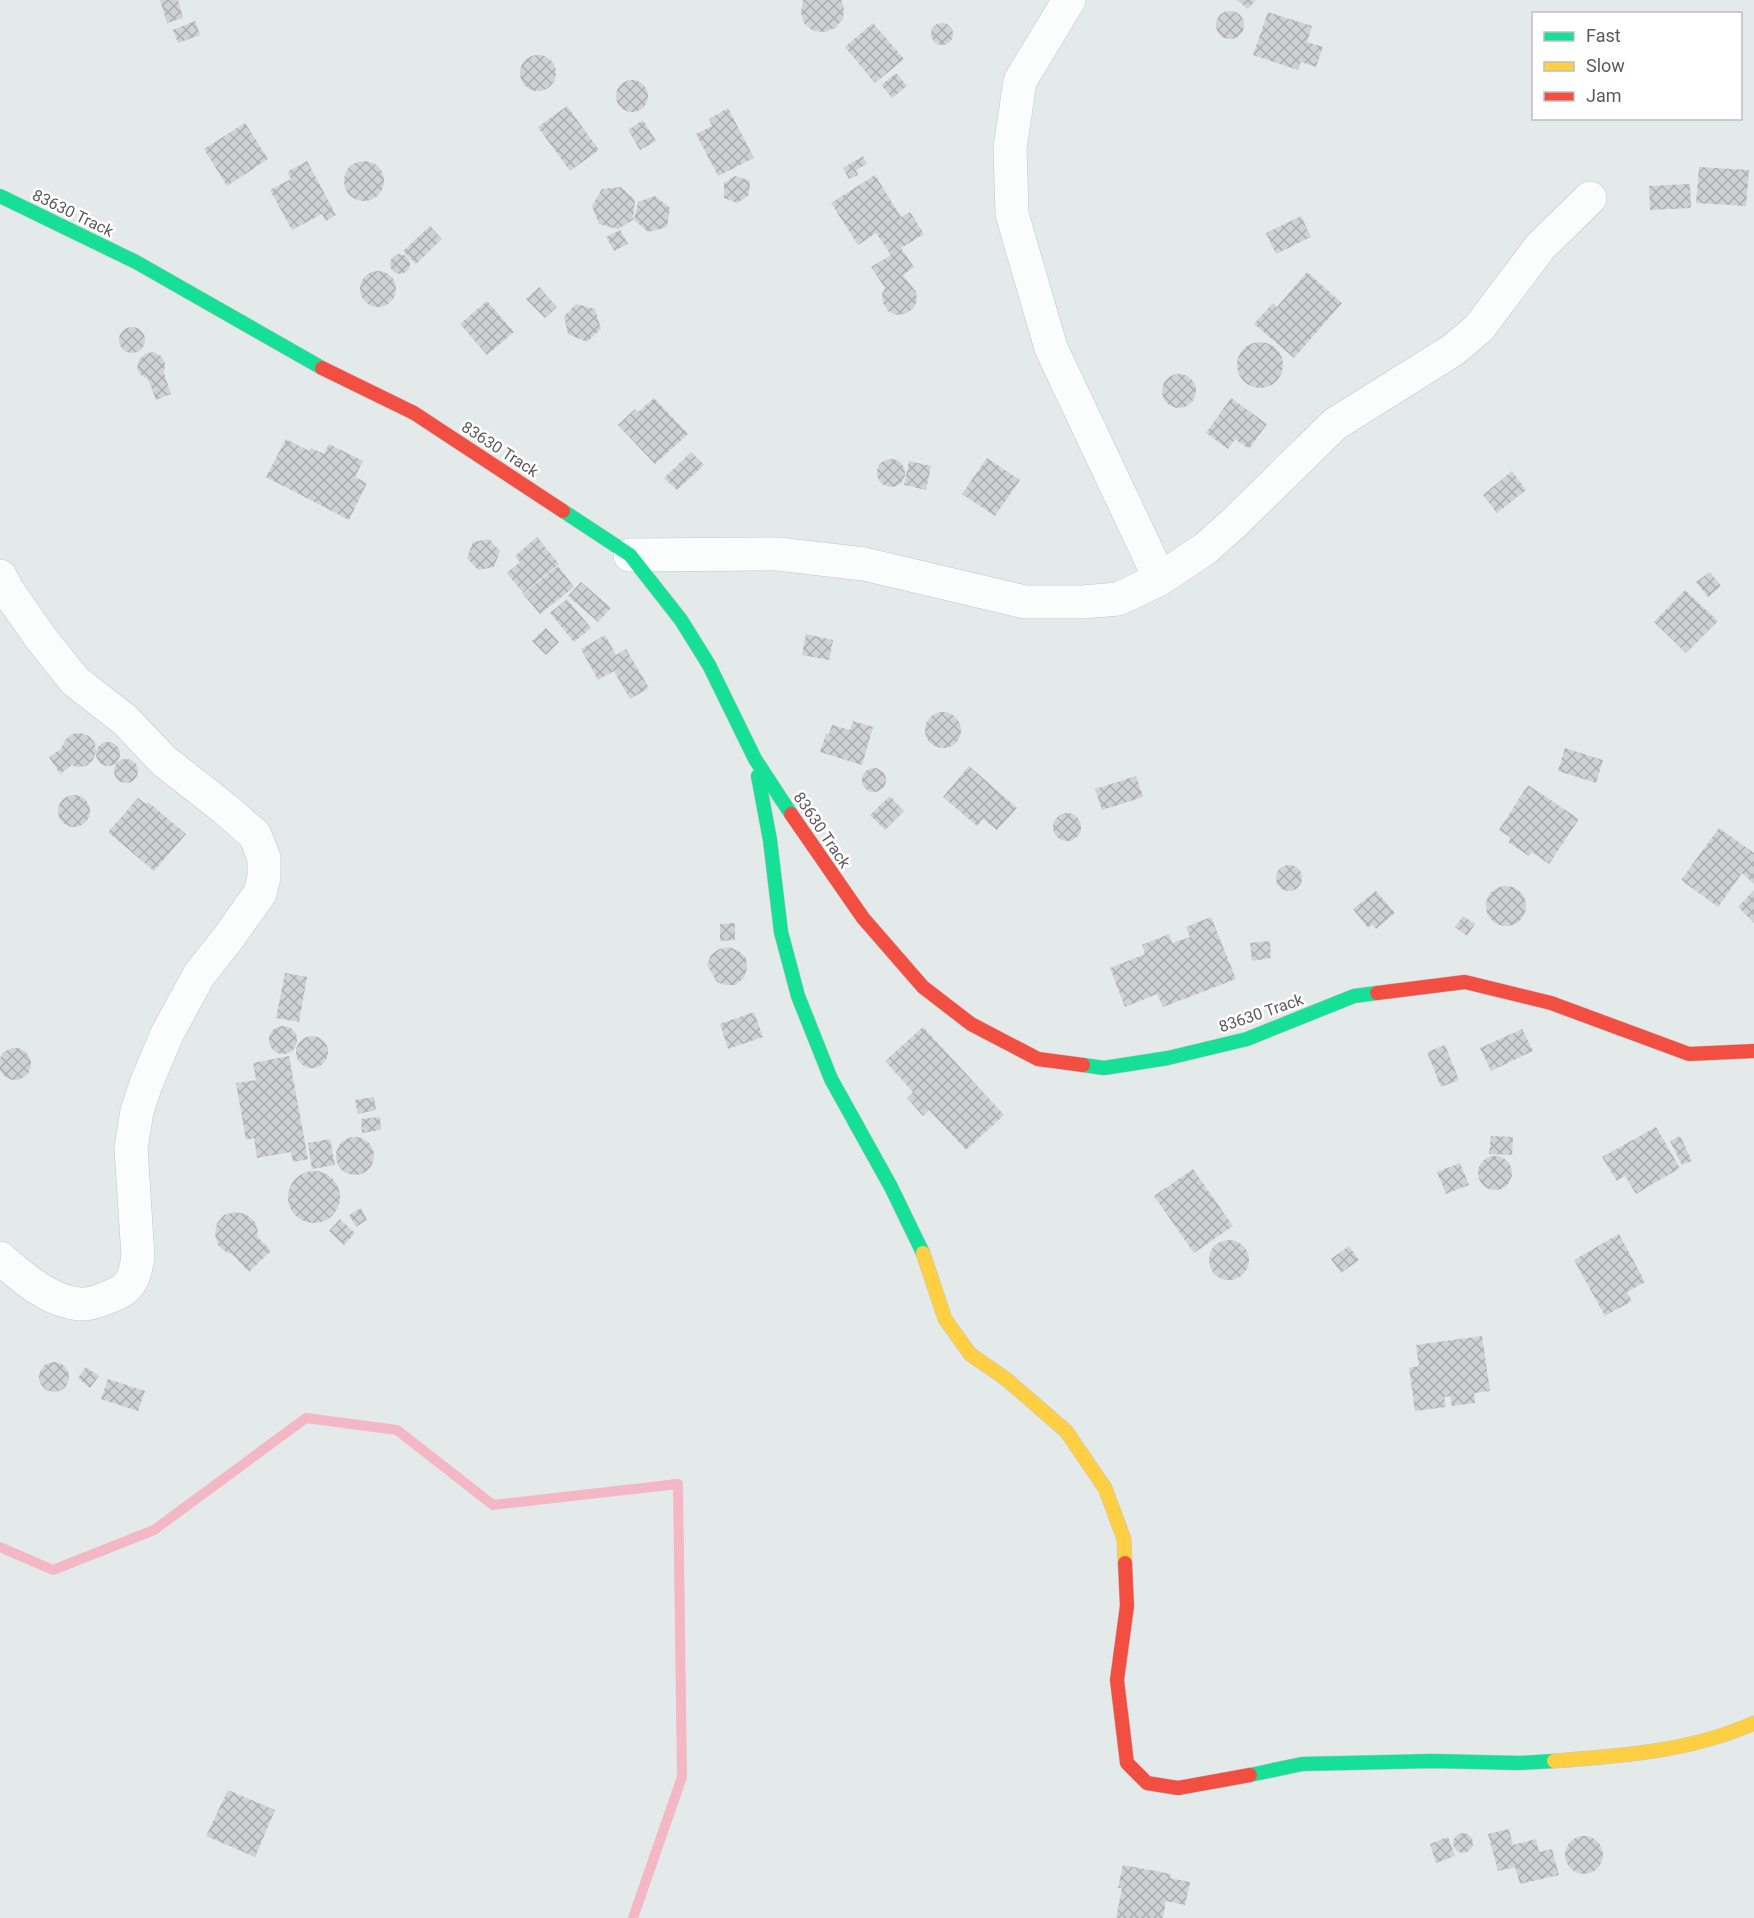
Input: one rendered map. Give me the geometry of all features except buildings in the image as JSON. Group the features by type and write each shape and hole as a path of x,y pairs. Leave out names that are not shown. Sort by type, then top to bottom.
{"street":[{"path":"1069,0 1020,81 1010,148 1012,214 1051,348 1160,579"},
{"name":"83630 Track","path":"0,196 136,262 304,360 414,412 630,555 681,620 709,665 755,759 812,847 863,918 923,987 971,1024 1038,1059 1104,1068 1168,1058 1247,1039 1354,996 1465,982 1551,1003 1689,1054 1754,1051"},
{"path":"630,555 778,554 864,564 1025,602 1083,602 1118,599 1160,579 1206,548 1335,424 1453,350 1479,328 1540,247 1590,198"},
{"path":"0,576 40,638 75,681 125,720 164,761 255,835 264,858 264,877 260,893 199,975 167,1035 146,1084 131,1148 138,1257 136,1274 130,1285 118,1294 100,1301 80,1304 57,1298 31,1285 0,1258"},
{"path":"755,759 770,840 781,932 798,996 831,1079 919,1242 945,1319 970,1354 1006,1379 1066,1431 1105,1488 1124,1539 1127,1606 1117,1680 1122,1732 1127,1763 1147,1783 1178,1788 1219,1782 1302,1764 1433,1761 1519,1763 1605,1757 1682,1747 1754,1723"}],"waterway":[{"path":"0,1547 53,1570 154,1530 306,1418 397,1430 493,1505 678,1484 682,1777 633,1918"}],"traffic: fast":[{"path":"0,196 136,262 322,368"},
{"path":"563,511 630,555 681,620 709,665 755,759 791,814"},
{"path":"758,776 770,840 781,932 798,996 831,1079 891,1187 923,1253"},
{"path":"1083,1065 1104,1068 1168,1058 1247,1039 1354,996 1377,993"},
{"path":"1250,1775 1302,1764 1554,1761"}],"traffic: slow":[{"path":"923,1253 945,1319 970,1354 1006,1379 1066,1431 1105,1488 1124,1539 1125,1563"},
{"path":"1554,1761 1656,1751 1706,1740 1754,1723"}],"traffic: jam":[{"path":"322,368 414,413 563,511"},
{"path":"791,814 863,918 923,987 971,1024 1038,1059 1083,1065"},
{"path":"1377,993 1465,982 1551,1003 1689,1054 1754,1051"},
{"path":"1125,1563 1127,1606 1117,1680 1127,1763 1147,1783 1178,1788 1250,1775"}]}
